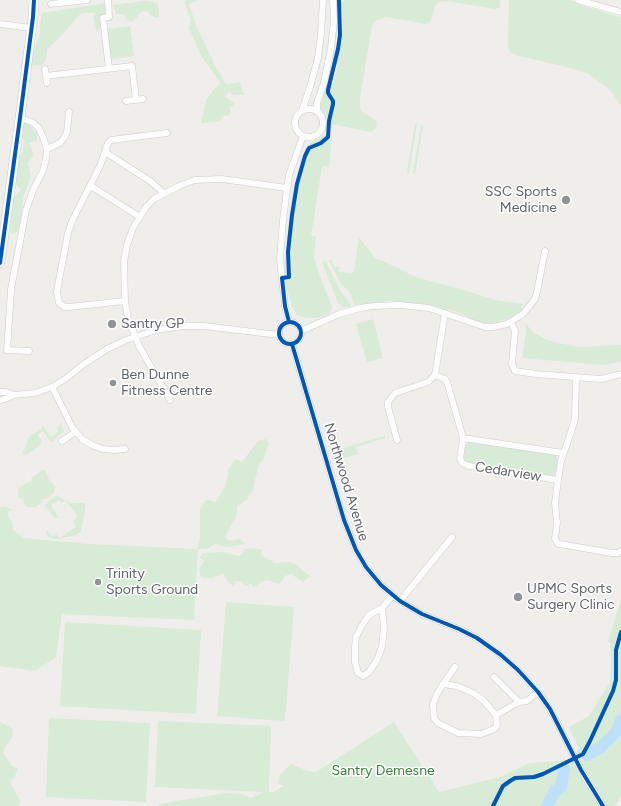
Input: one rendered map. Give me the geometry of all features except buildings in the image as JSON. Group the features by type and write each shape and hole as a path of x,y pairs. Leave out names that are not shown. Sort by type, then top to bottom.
{"main road":[{"path":"0,263 2,237 32,28 33,1"}],"street":[{"path":"51,4 87,0"},
{"path":"108,0 109,17 103,18 110,69"},
{"path":"302,111 318,58 323,0"},
{"path":"317,111 309,109 298,114 294,122 296,130 303,136 312,137 320,132 322,127 322,118 317,111 317,104 324,83 332,48 334,21 333,0"},
{"path":"578,0 621,12"},
{"path":"0,24 32,28"},
{"path":"45,69 46,79 132,66 136,100"},
{"path":"126,101 143,99"},
{"path":"46,149 60,143 64,138 67,132 69,112"},
{"path":"20,118 32,122 38,127 44,137 46,149 46,159 43,171 34,188 26,210 10,295 7,350 29,351"},
{"path":"125,301 69,307 65,307 59,303 57,292 68,233 72,219 91,186 100,166 108,143 111,140 167,133"},
{"path":"289,322 283,291 280,259 287,188 293,162 303,136"},
{"path":"105,152 150,181 164,193"},
{"path":"170,400 139,346 128,318 125,301 124,262 127,245 133,228 154,199 164,193 195,180 222,179 287,188"},
{"path":"91,186 140,217"},
{"path":"302,331 339,314 374,306 400,305 430,308 486,327 511,322 523,314 535,299 545,251"},
{"path":"397,440 388,408 389,399 398,391 428,382 436,374 445,313"},
{"path":"289,322 297,324 302,331 298,341 292,344 283,342 279,335 281,326 289,322"},
{"path":"511,322 515,331 512,364 515,371 576,378 601,379 621,374"},
{"path":"0,400 14,395 35,393 52,387 97,355 120,342 156,330 195,326 220,327 279,335"},
{"name":"Northwood Avenue","path":"292,344 350,536 358,555 381,585 400,601 422,614 477,638 501,655 518,670 538,692 556,719 580,770 603,806"},
{"name":"Cedarview","path":"436,374 445,379 447,382 463,438 460,458 463,465 558,480"},
{"name":"Cedarview","path":"576,378 574,419 563,453 554,507 557,523 555,539 558,544 612,553 618,553 621,551"},
{"path":"52,387 75,432 83,440 108,450 125,449"},
{"path":"0,392 6,392 14,395"},
{"path":"62,441 75,432"},
{"name":"Cedarview","path":"463,438 563,453"},
{"path":"400,601 452,537"},
{"path":"382,608 384,627 382,647 377,660 369,672 362,676 358,673 356,662 356,637 369,615 382,608 393,595"},
{"path":"444,684 457,686 483,700 496,715 497,726 494,729 481,734 458,733 438,723 434,718 433,704 444,684 456,667"},
{"path":"494,677 519,702"},
{"path":"496,715 519,702 527,701 538,692"}],"green space":[{"path":"199,0 189,4 196,25 215,66 226,84 240,82 244,95 234,95 228,91 226,97 234,103 233,107 229,107 231,111 229,115 223,116 220,121 201,123 206,100 220,82 201,56 189,28 191,19 184,1"},
{"path":"345,0 500,0 500,7 495,9 442,1 437,4 429,23 426,24 386,17 376,21 372,26 360,98 360,108 362,112 377,122 376,128 371,132 331,124 326,119 321,109 326,86 332,87 336,73 342,36 343,16 341,6 342,2"},
{"path":"509,0 570,0 590,8 621,17 621,106 611,91 589,74 511,53 508,48"},
{"path":"144,1 158,4 159,18 152,16 146,11 141,12 133,22 127,20 124,15 117,14 112,5"},
{"path":"107,3 107,13 102,17 98,33 94,16 96,12 80,14 47,49 46,60 43,64 38,66 32,65 30,57 34,51 40,32 42,13"},
{"path":"130,26 134,56 111,59 107,29"},
{"path":"27,122 38,135 36,141 29,143 34,155 28,163 31,177 23,197 18,231 11,235 10,228 14,197 21,190 16,184 19,157 23,151 24,141 22,135 24,123"},
{"path":"415,124 417,124 409,173 407,172"},
{"path":"421,125 423,126 415,174 413,173"},
{"path":"326,134 330,134 332,137 329,167 322,166 311,236 316,237 314,257 332,307 330,313 317,318 306,318 297,315 293,309 286,285 285,263 288,232 293,191 306,147 313,141"},
{"path":"359,237 375,258 415,277 495,300 524,304 521,307 522,310 507,319 493,323 481,323 460,313 428,304 389,301 355,305 350,293 339,281 329,260 332,260 334,267 340,267 338,271 340,272 354,272"},
{"path":"325,260 340,290 351,307 344,307 338,303 322,262"},
{"path":"373,319 383,358 367,362 356,324"},
{"path":"525,323 534,333 549,341 578,347 621,345 621,362 603,365 522,358 526,332"},
{"path":"60,422 64,432 51,442 43,431 37,435 42,441 40,443 41,445 25,456 24,454 22,455 29,437 42,429 42,425 51,437 58,432 56,428 60,425"},
{"path":"385,436 385,438 356,447 358,454 336,460 333,451"},
{"name":"Trinity Sports Ground","path":"266,439 269,443 264,459 259,464 253,491 247,500 237,506 237,514 225,537 229,541 240,539 245,544 226,547 215,544 207,549 198,549 194,620 62,614 56,657 35,671 0,666 0,507 6,506 13,511 9,511 8,515 14,527 12,528 24,538 88,544 197,549 200,536 200,509 206,500 216,502 225,487 228,470 235,459 242,462 258,441"},
{"path":"470,441 555,455 558,459 556,472 553,475 548,476 467,463 464,460 465,446"},
{"path":"44,469 49,478 48,479 55,486 54,493 46,499 41,500 42,502 35,507 27,507 22,498 21,499 18,496 18,489 32,480 31,478"},
{"path":"57,495 72,503 84,503 86,505 81,531 76,535 59,539 54,539 46,533 47,530 52,537 56,534 60,538 76,527 73,521 78,517 67,502 65,501 62,503 59,500 51,505 59,518 54,518 45,505"},
{"path":"255,548 262,550 260,554 275,563 290,562 295,564 310,576 303,582 291,574 285,576 279,584 267,580 260,582 254,588 251,583 246,586 240,581 236,581 234,587 223,573 212,578 201,578 199,569 204,561 200,557 203,553 220,552 240,556 245,549"},
{"name":"Santry Demesne","path":"621,599 621,797 615,806 158,806 158,804 226,793 241,794 251,798 264,792 155,787 158,721 271,726 269,792 273,792 284,786 278,784 280,774 291,764 305,770 316,772 394,722 439,792 500,777 530,763 569,760 579,749 569,727 589,716 610,682 611,659 610,642 608,642"},
{"path":"226,602 294,607 285,721 217,716"},
{"path":"65,622 201,630 196,714 60,706"},
{"path":"49,718 150,723 146,802 46,797"},
{"path":"0,722 13,729 12,737 3,753 12,766 18,768 14,778 10,781 20,801 19,806 0,806"}],"waterway":[{"path":"587,755 601,747 618,730 621,720"},
{"path":"547,806 555,791 561,787 564,769"}],"cycle path":[{"path":"0,263 20,118 34,0"},
{"path":"289,322 285,306 282,278 289,277 288,252 292,215 297,184 305,156 309,148 321,143 328,137 329,121 333,104 328,90 340,35 339,0"},
{"path":"290,322 298,325 301,333 298,341 290,344 282,341 279,333 282,325 290,322"},
{"path":"292,344 344,520 356,550 366,567 381,585 400,601 422,614 477,638 501,655 518,670 538,692 550,709 581,770 603,806"},
{"path":"493,806 503,786 515,778 534,777 543,774 583,754 613,691 616,680 616,650 621,632"}],"place":[{"name":"SSC Sports Medicine","path":"566,200"},
{"name":"Santry GP","path":"112,324"},
{"name":"Ben Dunne Fitness Centre","path":"113,383"},
{"name":"Trinity Sports Ground","path":"98,582"},
{"name":"UPMC Sports Surgery Clinic","path":"518,597"}]}
